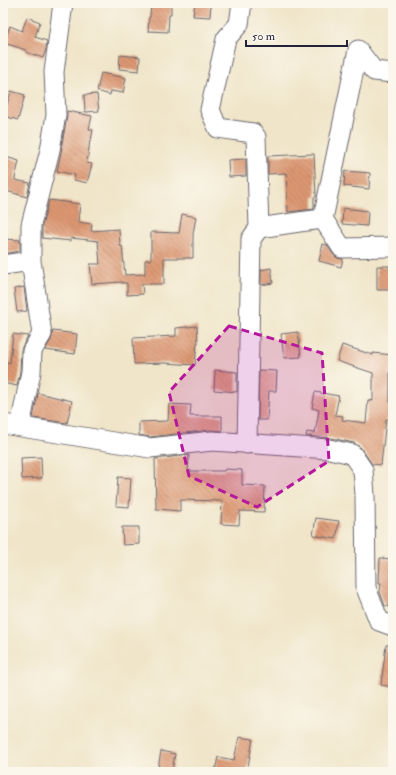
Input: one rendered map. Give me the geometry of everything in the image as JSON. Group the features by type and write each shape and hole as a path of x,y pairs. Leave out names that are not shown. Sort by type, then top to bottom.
{"street":[{"path":"62,3 54,72 56,115 50,150 32,225 31,261 42,334 32,351 31,372 11,425 150,448 212,441 329,449 352,454 363,470 365,495 366,588 378,622 393,626"},
{"path":"242,3 240,24 226,39 210,110 218,128 253,133 256,137 259,228 251,239 247,444"},
{"path":"393,73 374,71 358,50 323,219 342,248 393,247"},
{"path":"259,228 323,219"},
{"path":"3,265 31,261"}],"highlighted area":[{"path":"229,326 322,353 329,461 257,507 189,476 169,392"}],"building":[{"path":"151,3 171,3 171,15 169,15 168,32 148,31"},
{"path":"195,3 211,3 210,17 193,16"},
{"path":"27,17 40,22 35,37 47,41 43,58 26,52 26,50 4,43 10,26 22,31"},
{"path":"120,55 140,57 139,71 119,69"},
{"path":"101,73 126,78 123,93 111,91 110,95 97,91"},
{"path":"11,91 25,95 18,120 4,116"},
{"path":"97,94 99,111 85,112 84,95"},
{"path":"67,111 92,116 89,129 93,130 87,163 92,164 87,183 74,180 75,175 57,171"},
{"path":"314,154 316,197 314,197 314,209 288,212 286,173 268,174 268,156"},
{"path":"3,156 19,161 15,180 30,183 27,197 3,190"},
{"path":"246,159 246,176 229,177 228,160"},
{"path":"345,171 370,173 369,189 344,186"},
{"path":"49,200 80,204 78,222 92,224 91,231 119,229 120,246 122,246 125,275 145,274 145,260 151,260 151,232 179,233 182,214 196,217 193,234 193,258 164,258 164,284 142,284 143,294 127,295 127,283 122,282 92,284 90,264 100,264 98,241 71,238 71,241 42,238 42,226"},
{"path":"343,208 368,211 367,226 342,224"},
{"path":"3,239 20,240 20,251 3,254"},
{"path":"323,244 327,245 337,258 343,259 341,267 319,261"},
{"path":"377,266 393,266 393,290 377,290"},
{"path":"271,268 273,283 261,285 261,270"},
{"path":"24,287 27,311 17,312 14,289"},
{"path":"197,326 198,343 195,365 165,363 134,364 133,338 176,336 176,328"},
{"path":"53,331 77,334 75,354 45,350 51,340"},
{"path":"298,332 301,357 284,358 281,334"},
{"path":"13,334 28,336 21,350 20,371 17,386 3,383 3,361 10,363"},
{"path":"342,345 373,355 373,353 393,355 393,372 390,371 390,402 393,403 391,420 386,419 381,465 372,464 361,448 354,443 331,438 306,436 307,432 315,433 319,410 312,408 315,392 339,396 335,415 343,416 342,420 366,423 368,400 373,401 373,373 337,361"},
{"path":"215,370 237,372 237,392 214,390"},
{"path":"259,370 277,371 276,391 269,391 267,420 258,420"},
{"path":"38,393 72,401 67,423 33,418"},
{"path":"169,404 191,405 190,416 222,416 222,431 211,430 150,437 139,435 139,422 168,421"},
{"path":"189,455 188,471 224,471 225,469 242,470 242,485 265,486 264,512 240,511 239,525 221,524 222,501 180,500 180,511 156,509 155,459"},
{"path":"41,457 42,478 22,479 21,458"},
{"path":"118,477 131,478 129,507 116,506"},
{"path":"316,518 339,521 336,539 313,535"},
{"path":"122,527 139,527 139,544 123,545"},
{"path":"380,558 393,559 393,607 385,606 380,592"},
{"path":"386,645 393,645 393,687 381,685"},
{"path":"239,737 253,739 247,772 215,772 218,757 234,760"},
{"path":"161,751 175,754 172,771 158,768"}]}
